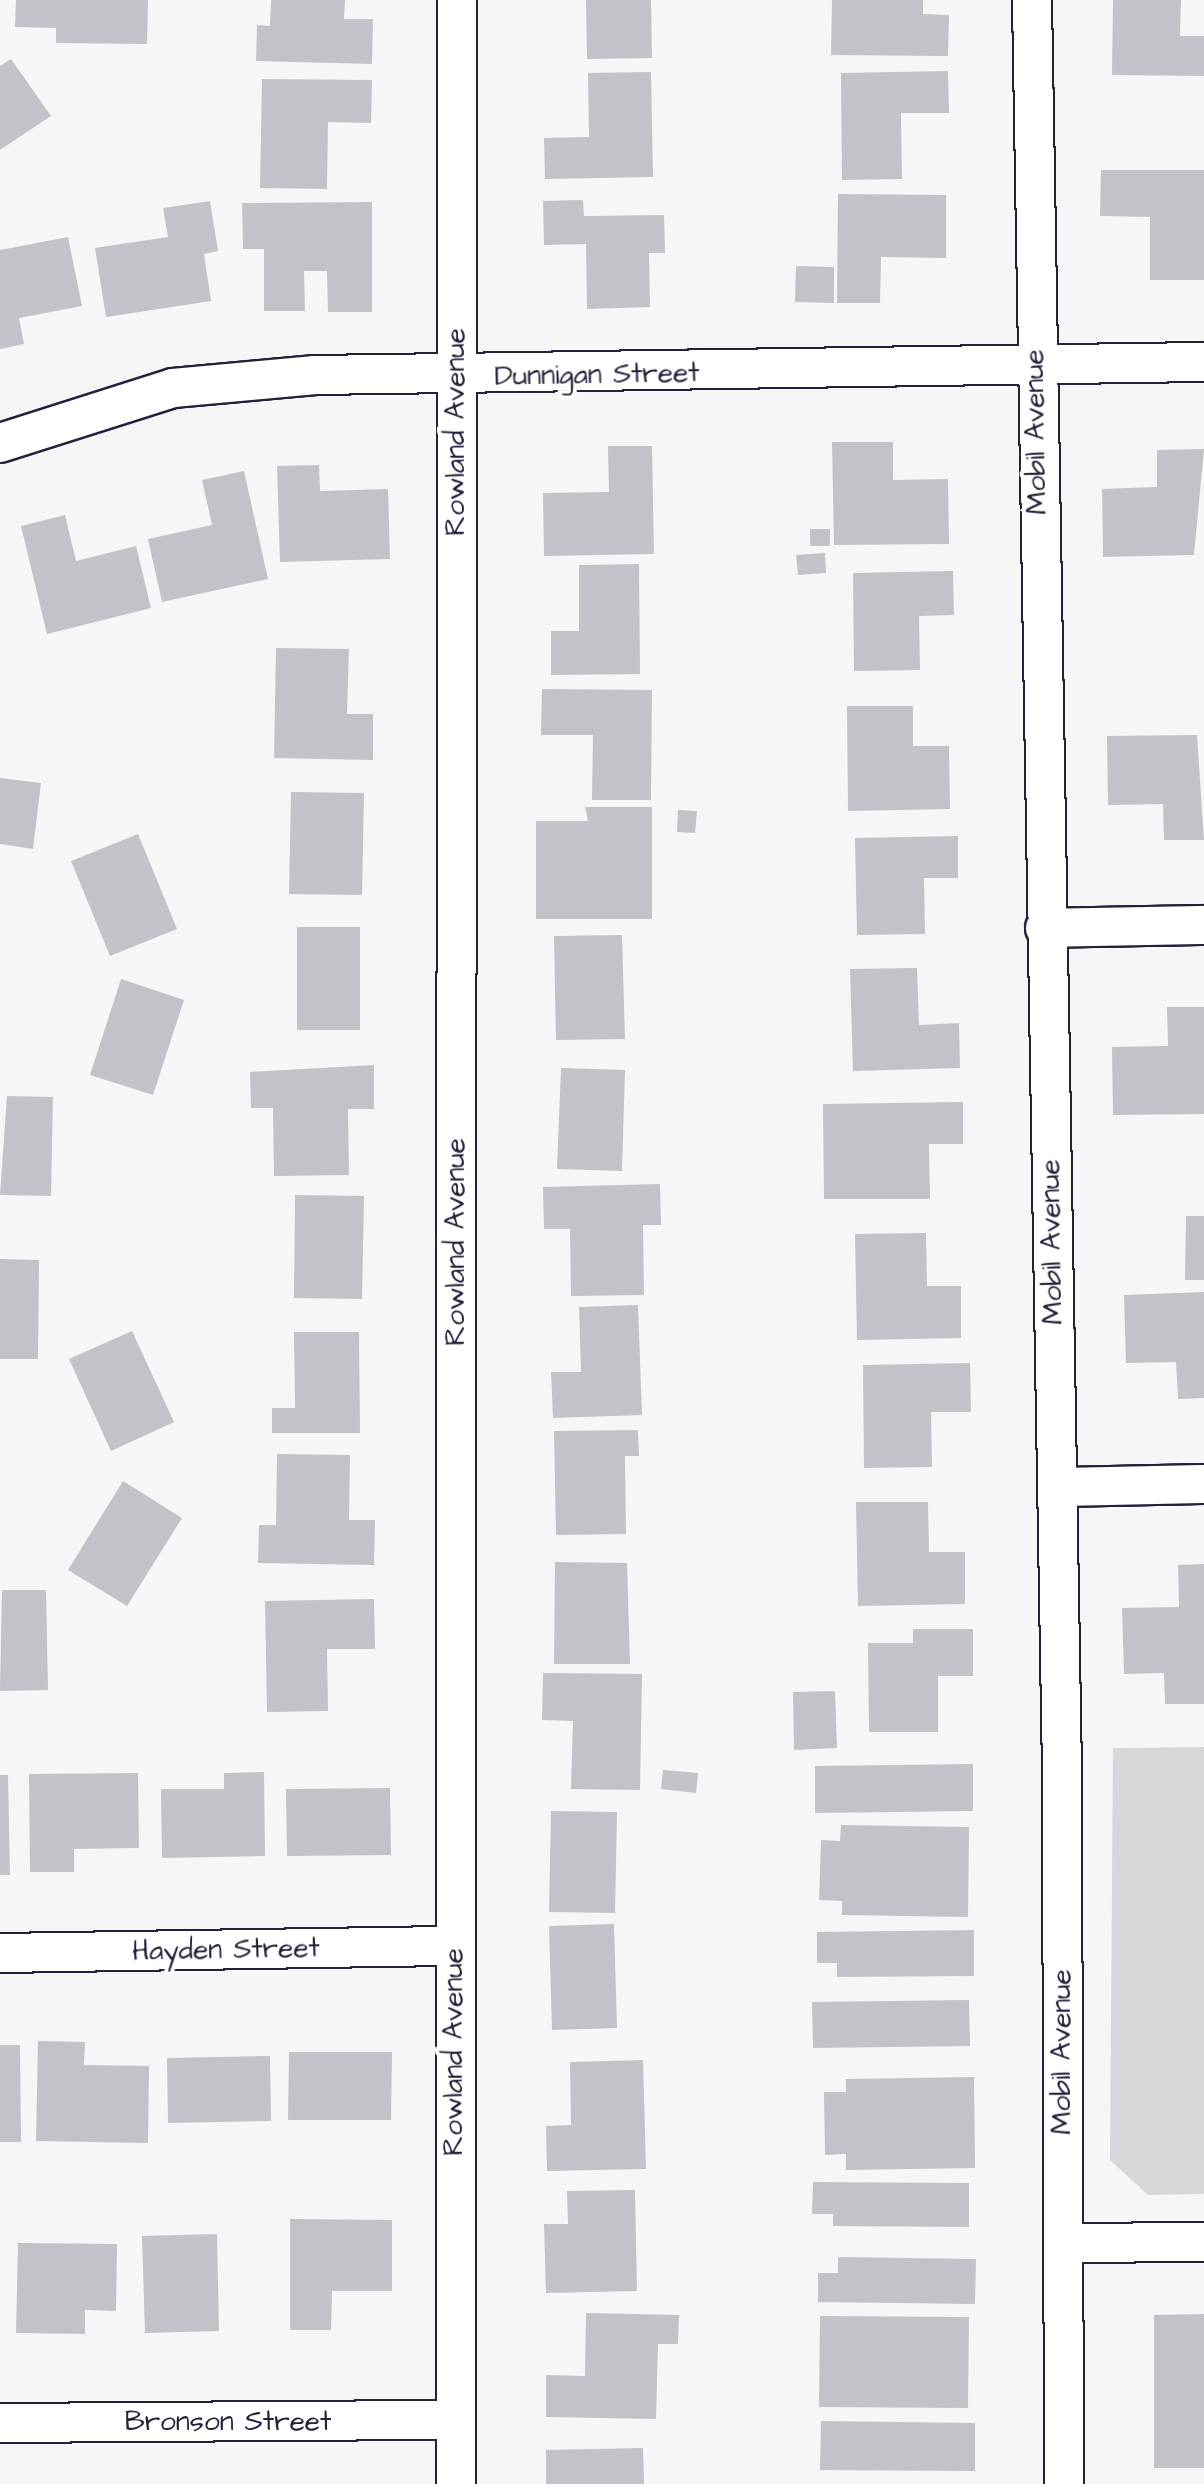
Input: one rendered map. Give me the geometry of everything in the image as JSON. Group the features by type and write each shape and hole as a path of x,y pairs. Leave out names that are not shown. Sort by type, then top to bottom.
{"street":[{"name":"Rowland Avenue","path":"456,2484 453,1946 457,0"},
{"name":"Mobil Avenue","path":"1032,0 1034,368 1058,1487 1064,2484"},
{"name":"Dunnigan Street","path":"0,443 173,388 316,376 1034,368 1204,362"},
{"path":"1045,928 1204,925"},
{"path":"1058,1487 1204,1484"},
{"name":"Hayden Street","path":"0,1953 453,1946"},
{"path":"1064,2243 1204,2242"},
{"name":"Bronson Street","path":"0,2424 456,2420"}],"shaded area":[{"path":"1204,1747 1204,2194 1148,2195 1110,2160 1113,1748"}],"building":[{"path":"16,0 148,0 147,44 56,43 56,28 15,27"},
{"path":"271,0 345,0 344,19 373,19 372,64 256,61 257,25 270,26"},
{"path":"586,0 651,0 652,58 587,59"},
{"path":"832,0 923,0 923,14 949,15 948,56 831,55"},
{"path":"1113,0 1181,0 1180,36 1204,36 1204,76 1112,75"},
{"path":"11,59 51,116 0,150 0,66"},
{"path":"948,71 949,113 901,113 902,179 842,180 841,73"},
{"path":"651,72 653,177 545,179 544,138 589,137 588,73"},
{"path":"262,79 372,80 371,123 328,122 327,189 260,188"},
{"path":"1101,170 1204,170 1204,280 1150,280 1150,217 1100,216"},
{"path":"838,194 946,195 946,258 881,257 880,303 837,303"},
{"path":"583,200 584,216 664,215 665,253 649,253 650,307 587,309 586,244 544,245 543,201"},
{"path":"210,201 218,251 204,254 211,301 106,317 95,248 168,237 163,208"},
{"path":"372,202 372,312 328,312 327,271 304,271 305,311 264,311 264,249 243,249 242,203"},
{"path":"68,237 82,306 19,318 24,344 0,349 0,250"},
{"path":"796,266 834,267 834,303 795,302"},
{"path":"832,442 893,442 893,480 948,479 949,544 834,545"},
{"path":"608,446 652,446 654,554 544,556 543,493 609,492"},
{"path":"1204,449 1194,555 1103,557 1102,489 1157,487 1157,450"},
{"path":"319,465 320,491 388,489 390,559 280,562 277,466"},
{"path":"244,471 268,579 162,602 148,539 212,525 202,480"},
{"path":"65,515 76,561 136,546 151,608 47,634 21,526"},
{"path":"810,529 830,529 830,546 810,546"},
{"path":"825,553 826,573 798,575 796,555"},
{"path":"639,564 640,674 551,675 551,631 579,631 579,565"},
{"path":"953,571 954,615 919,616 920,670 854,671 853,573"},
{"path":"276,648 349,649 347,714 373,714 373,760 274,758"},
{"path":"542,689 652,690 651,800 592,800 593,735 541,735"},
{"path":"847,706 913,706 913,746 949,746 950,809 848,811"},
{"path":"1197,735 1204,840 1164,840 1163,804 1108,805 1107,736"},
{"path":"0,778 41,783 33,849 0,844"},
{"path":"291,792 364,793 362,895 289,894"},
{"path":"585,807 652,807 652,919 536,919 536,821 588,821"},
{"path":"678,810 697,811 695,833 677,832"},
{"path":"138,834 177,929 110,956 71,861"},
{"path":"958,836 958,878 924,878 925,934 857,935 855,838"},
{"path":"297,927 360,927 360,1030 297,1030"},
{"path":"622,935 625,1039 556,1040 554,936"},
{"path":"917,968 919,1025 959,1023 960,1068 853,1071 850,969"},
{"path":"121,979 184,1000 153,1095 90,1075"},
{"path":"1167,1007 1204,1007 1204,1114 1113,1115 1112,1047 1168,1046"},
{"path":"374,1065 374,1109 348,1109 349,1175 274,1176 273,1108 251,1108 250,1072"},
{"path":"561,1068 625,1070 622,1171 557,1169"},
{"path":"7,1096 53,1097 51,1196 0,1195"},
{"path":"963,1102 963,1144 929,1144 930,1199 824,1199 823,1104"},
{"path":"660,1184 661,1225 643,1225 644,1295 571,1296 570,1229 544,1229 543,1187"},
{"path":"295,1195 364,1196 362,1299 294,1298"},
{"path":"1186,1216 1204,1216 1204,1280 1185,1280"},
{"path":"926,1233 927,1286 961,1286 961,1338 857,1340 855,1234"},
{"path":"0,1259 39,1260 38,1359 0,1359"},
{"path":"1204,1292 1204,1398 1178,1399 1176,1362 1126,1363 1124,1295"},
{"path":"638,1305 642,1415 553,1418 551,1372 581,1372 579,1307"},
{"path":"132,1331 174,1422 111,1451 69,1359"},
{"path":"294,1332 359,1332 360,1433 272,1433 272,1408 295,1408"},
{"path":"970,1363 971,1412 931,1412 932,1467 864,1468 863,1365"},
{"path":"638,1430 639,1456 625,1456 626,1534 556,1535 554,1431"},
{"path":"277,1454 350,1455 349,1520 375,1520 374,1565 258,1563 259,1525 276,1525"},
{"path":"123,1481 182,1518 127,1606 68,1570"},
{"path":"856,1502 928,1502 929,1552 965,1552 965,1604 858,1606"},
{"path":"555,1562 627,1563 630,1664 554,1664"},
{"path":"1204,1564 1204,1704 1165,1704 1164,1673 1124,1674 1122,1608 1179,1607 1178,1565"},
{"path":"2,1590 46,1590 48,1690 0,1691"},
{"path":"374,1599 375,1649 327,1649 328,1711 267,1712 265,1601"},
{"path":"913,1629 973,1629 973,1676 938,1676 938,1732 869,1732 868,1643 913,1643"},
{"path":"543,1673 642,1674 640,1790 571,1789 573,1721 542,1720"},
{"path":"835,1691 837,1748 794,1750 793,1692"},
{"path":"973,1764 973,1811 815,1813 815,1766"},
{"path":"663,1770 698,1773 696,1793 661,1789"},
{"path":"264,1772 265,1856 162,1858 161,1789 224,1789 224,1773"},
{"path":"138,1773 139,1848 74,1849 74,1872 30,1872 29,1774"},
{"path":"0,1775 8,1775 10,1875 0,1875"},
{"path":"390,1788 391,1855 287,1856 286,1789"},
{"path":"551,1811 617,1812 615,1913 549,1912"},
{"path":"841,1825 969,1827 968,1917 842,1915 842,1901 819,1900 821,1840 840,1841"},
{"path":"614,1924 617,2028 552,2030 549,1926"},
{"path":"974,1930 974,1976 837,1977 837,1963 817,1963 817,1932"},
{"path":"969,2000 970,2046 813,2048 812,2002"},
{"path":"38,2041 85,2042 84,2065 149,2066 148,2143 36,2141"},
{"path":"0,2045 20,2045 21,2142 0,2142"},
{"path":"289,2052 392,2052 391,2120 288,2120"},
{"path":"270,2056 271,2121 168,2123 167,2058"},
{"path":"643,2060 646,2169 547,2171 546,2126 571,2125 570,2062"},
{"path":"974,2077 975,2168 846,2170 846,2154 825,2155 824,2092 846,2092 846,2079"},
{"path":"813,2182 969,2183 969,2227 833,2226 833,2214 812,2214"},
{"path":"635,2190 637,2291 546,2293 544,2224 568,2224 567,2191"},
{"path":"290,2219 392,2220 392,2291 332,2291 331,2330 290,2330"},
{"path":"217,2234 219,2331 145,2333 142,2236"},
{"path":"18,2243 117,2244 116,2311 85,2310 85,2334 16,2333"},
{"path":"838,2257 976,2259 975,2304 818,2302 818,2273 838,2273"},
{"path":"586,2313 679,2315 678,2344 658,2344 656,2419 546,2417 546,2375 585,2376"},
{"path":"1204,2314 1204,2468 1154,2468 1154,2315"},
{"path":"820,2316 969,2317 968,2408 819,2407"},
{"path":"821,2421 975,2423 975,2471 820,2470"},
{"path":"643,2448 644,2484 546,2484 546,2450"}]}
